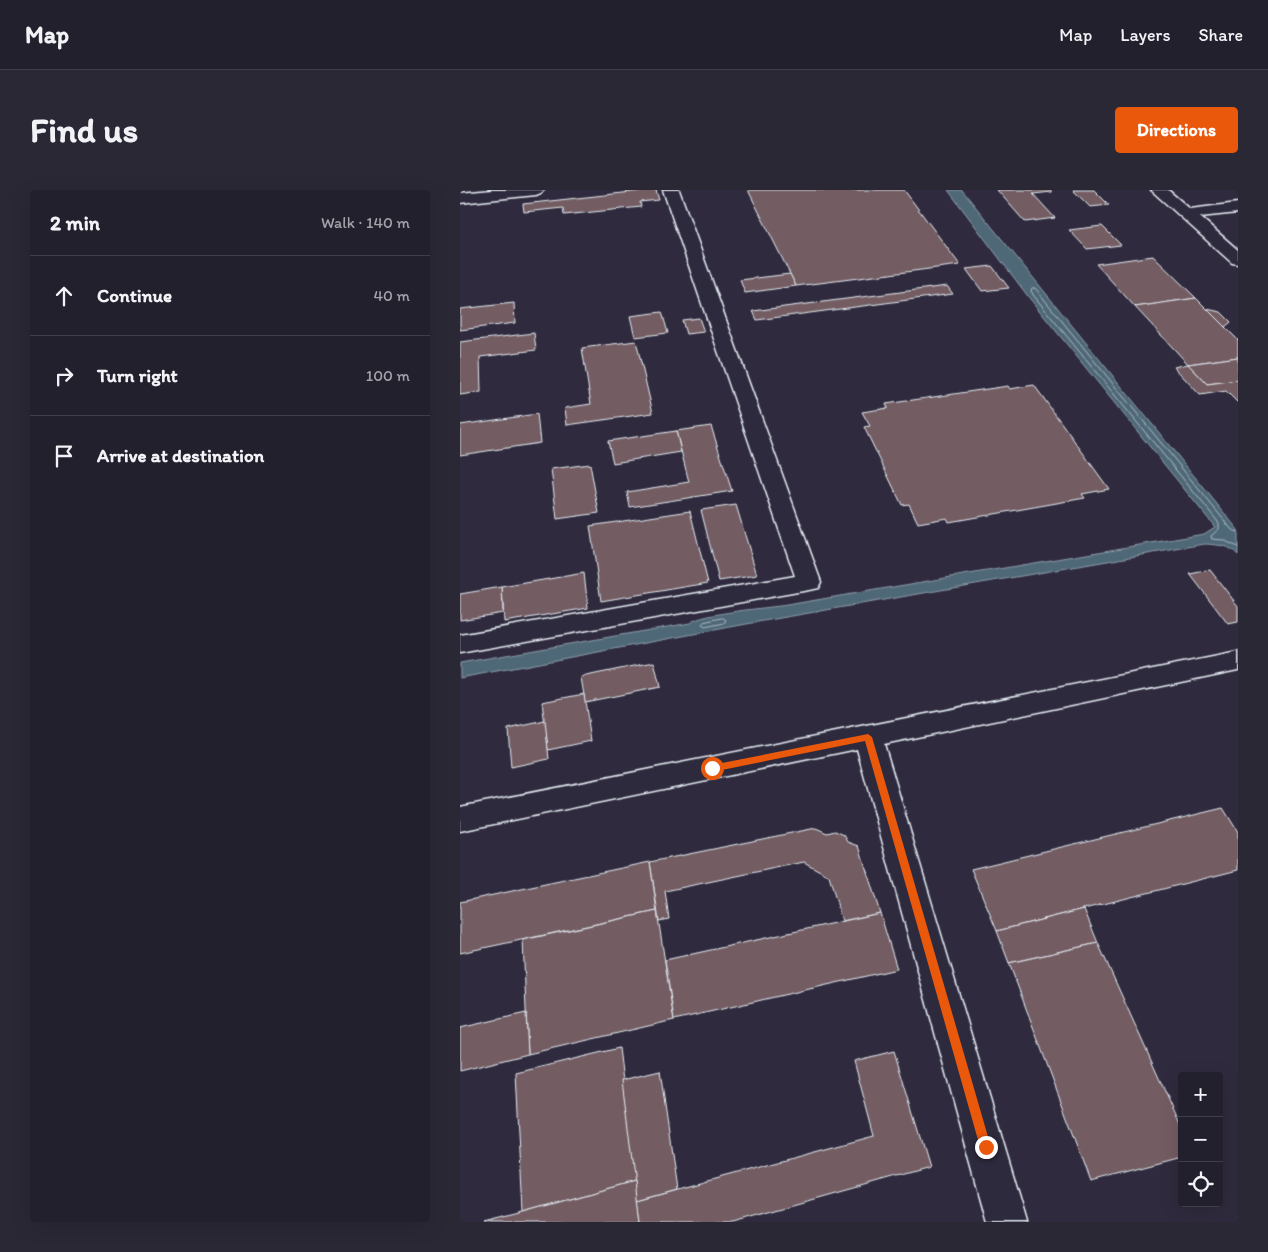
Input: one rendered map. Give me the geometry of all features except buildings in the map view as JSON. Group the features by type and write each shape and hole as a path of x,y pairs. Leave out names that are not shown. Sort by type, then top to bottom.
{"street":[{"path":"460,198 536,190"},
{"path":"460,644 809,582 670,190"},
{"path":"1159,190 1238,260"},
{"path":"1187,214 1238,208"},
{"path":"460,819 1238,661"},
{"path":"868,737 1007,1222"}],"water":[{"path":"948,190 962,190 1238,530 1238,555 1227,547 1205,544 752,623 460,678 460,663 690,623 707,616 787,605 1204,534 1215,527 1030,299"}],"route":[{"path":"712,768 868,737 986,1147"}]}
